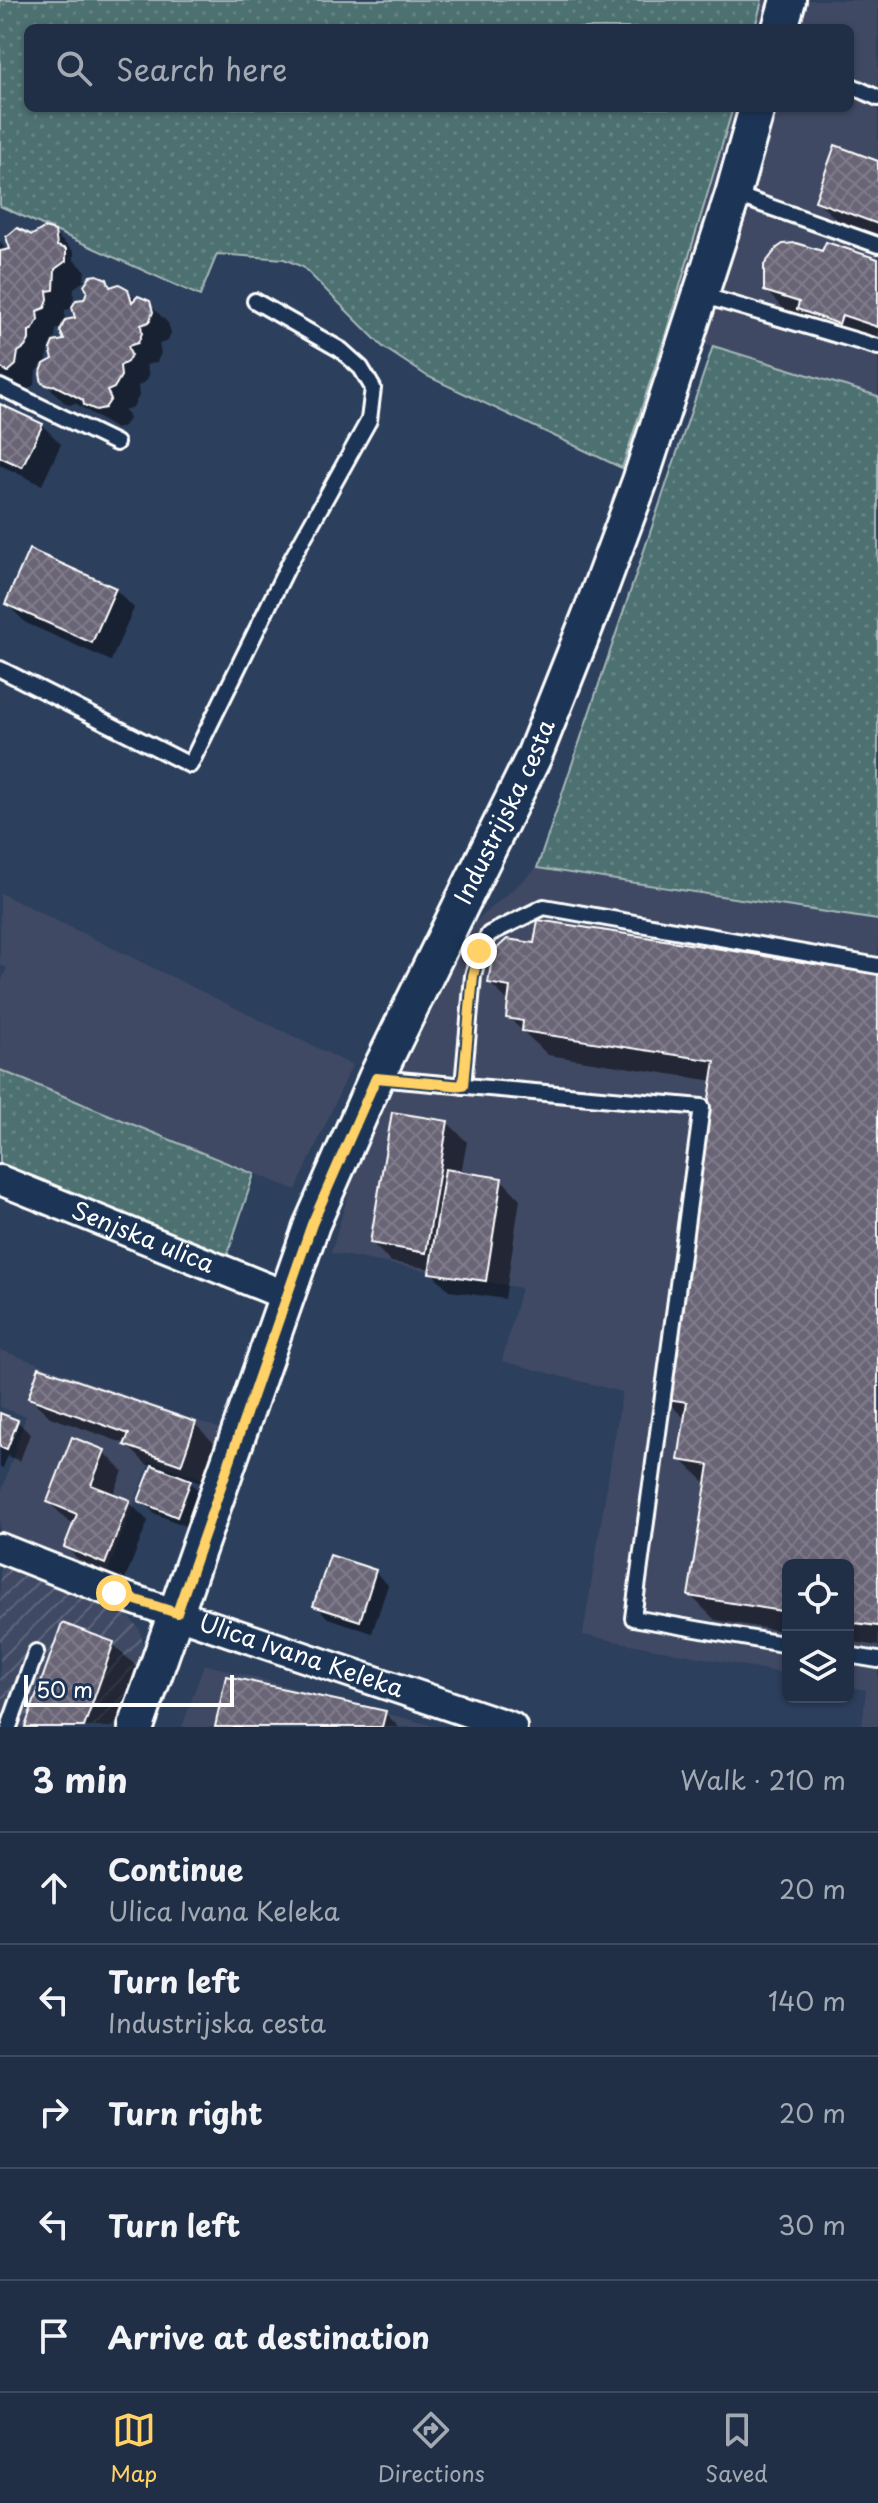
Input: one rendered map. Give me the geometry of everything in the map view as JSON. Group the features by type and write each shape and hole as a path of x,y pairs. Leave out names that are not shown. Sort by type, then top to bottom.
{"street":[{"path":"781,24 788,0"},
{"name":"Industrijska cesta","path":"136,1727 312,1224 376,1078 534,756 640,481 733,194 756,112"},
{"name":"Senjska ulica","path":"0,1180 287,1296"},
{"name":"Ulica Ivana Keleka","path":"0,1548 114,1593 477,1721 512,1727"}],"lane":[{"path":"854,87 878,98"},
{"path":"733,194 878,245"},
{"path":"700,295 878,347"},
{"path":"0,669 190,765 290,562 369,420 373,388 361,368 341,350 255,301"},
{"path":"0,387 116,443"},
{"path":"463,1086 473,976 479,951 489,934 544,907 878,966"},
{"path":"376,1078 702,1107 633,1618 782,1644"},
{"path":"9,1727 36,1652"},
{"path":"854,1656 878,1660"}],"shaded area":[{"path":"762,0 878,0 878,396 666,333 732,112 854,112 854,24 756,24"},
{"path":"537,868 878,920 878,1727 862,1727 866,1690 854,1687 854,1559 782,1559 782,1673 583,1635 622,1392 502,1361 521,1288 331,1253 356,1168 474,923"},
{"path":"0,893 352,1065 296,1190 0,1070 0,985 7,968 0,965"},
{"path":"0,1350 226,1431 211,1482 150,1461 107,1575 0,1532 0,1496 26,1416 0,1407"},
{"path":"0,1563 125,1612 140,1630 145,1653 121,1727 0,1727"},
{"path":"204,1664 437,1727 182,1727"}],"green space":[{"path":"0,0 762,0 756,24 24,24 24,112 732,112 622,468 427,376 383,347 303,267 284,259 217,254 200,296 0,206"},
{"path":"713,346 878,396 878,920 537,868"},
{"path":"0,1070 254,1174 226,1259 0,1172"}],"building":[{"path":"835,145 878,161 878,224 815,201"},
{"path":"17,228 32,235 44,228 55,231 57,246 66,249 66,261 55,269 54,290 47,291 45,308 37,311 38,320 29,331 29,340 18,352 16,365 8,372 0,367 0,251 10,249 6,237"},
{"path":"826,242 878,259 878,327 842,315 839,324 797,309 799,302 764,291 764,265 777,248 796,243 822,251"},
{"path":"90,276 107,279 110,287 119,284 128,289 132,302 138,296 150,301 153,312 149,322 141,325 138,343 128,346 131,355 120,366 121,376 114,388 107,391 111,399 105,408 96,410 54,385 42,383 40,374 44,364 53,359 50,349 53,342 64,340 60,331 65,320 75,318 72,307 76,300 84,299 87,291 84,285"},
{"path":"0,404 43,424 22,467 0,457"},
{"path":"29,549 116,588 92,643 5,604"},
{"path":"538,920 878,974 878,1626 854,1623 854,1559 782,1559 782,1611 688,1596 709,1465 678,1460 687,1402 661,1398 715,1061 522,1031 523,1021 506,1018 510,987 488,983 493,952 507,939 534,943"},
{"path":"392,1112 448,1121 426,1253 370,1243"},
{"path":"445,1169 502,1178 486,1281 429,1273"},
{"path":"39,1367 196,1422 181,1465 124,1445 129,1434 28,1398"},
{"path":"0,1413 18,1420 7,1449 0,1447"},
{"path":"72,1437 105,1450 91,1485 130,1500 105,1564 64,1547 77,1514 47,1502"},
{"path":"152,1465 191,1480 177,1517 138,1501"},
{"path":"330,1555 376,1570 360,1621 313,1606"},
{"path":"62,1623 114,1642 84,1727 25,1727"},
{"path":"226,1676 386,1711 382,1727 215,1727"}],"route":[{"path":"114,1593 177,1613 312,1224 376,1078 463,1086 473,976 479,951"}]}
